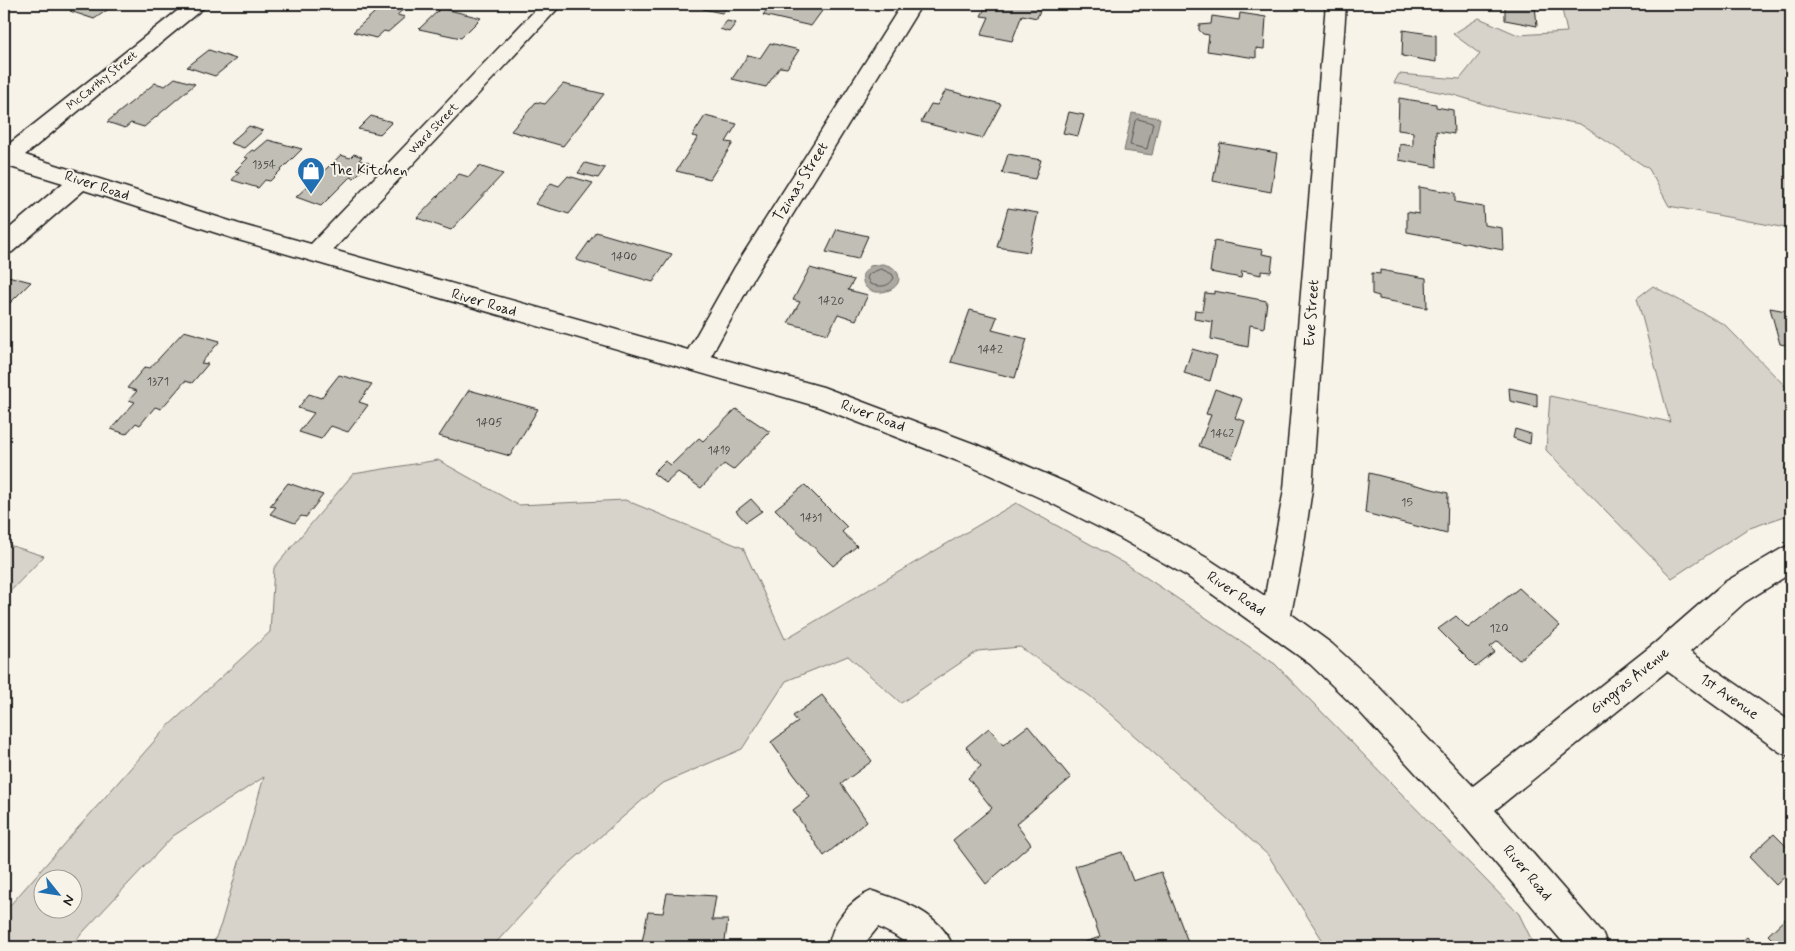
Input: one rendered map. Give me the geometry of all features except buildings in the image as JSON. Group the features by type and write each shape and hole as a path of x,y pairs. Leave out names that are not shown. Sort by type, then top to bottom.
{"street":[{"name":"McCarthy Street","path":"6,157 198,4"},
{"name":"Ward Street","path":"315,254 552,4"},
{"name":"Tzinas Street","path":"695,361 744,273 912,4"},
{"name":"Eve Street","path":"1275,620 1287,563 1298,489 1336,4"},
{"name":"River Road","path":"6,157 235,232 824,398 970,454 1050,489 1130,529 1197,567 1321,654 1367,697 1471,808 1590,947"},
{"path":"4,246 80,181"},
{"name":"Gingras Avenue","path":"1471,808 1666,653 1735,592 1791,558"},
{"name":"1st Avenue","path":"1666,653 1791,741"},
{"path":"847,947 848,936 872,908 895,915 930,939 935,947"}],"shaded area":[{"path":"1558,4 1791,4 1791,229 1669,206 1649,169 1580,124 1500,109 1454,95 1394,83 1399,74 1460,79 1480,54 1453,34 1479,18 1518,35 1567,32 1561,5"},
{"path":"1653,286 1725,325 1791,392 1791,514 1747,529 1672,578 1546,450 1550,396 1670,422 1637,298"},
{"path":"438,460 518,505 625,500 743,548 785,639 1016,503 1126,564 1275,664 1519,914 1535,947 1327,947 1268,855 1090,696 1020,647 978,651 901,703 848,656 786,681 742,749 661,784 564,868 492,947 212,947 221,924 264,777 173,836 69,947 4,947 4,912 32,880 32,918 82,918 82,868 43,868 165,729 270,632 274,568 353,474"},
{"path":"4,525 9,545 44,556 4,598"}],"water":[{"path":"1132,113 1160,118 1152,155 1124,151"},
{"path":"882,264 895,270 899,281 889,290 882,292 874,292 867,289 863,283 863,274 870,266"}],"place":[{"name":"The Kitchen","path":"311,195"}]}
